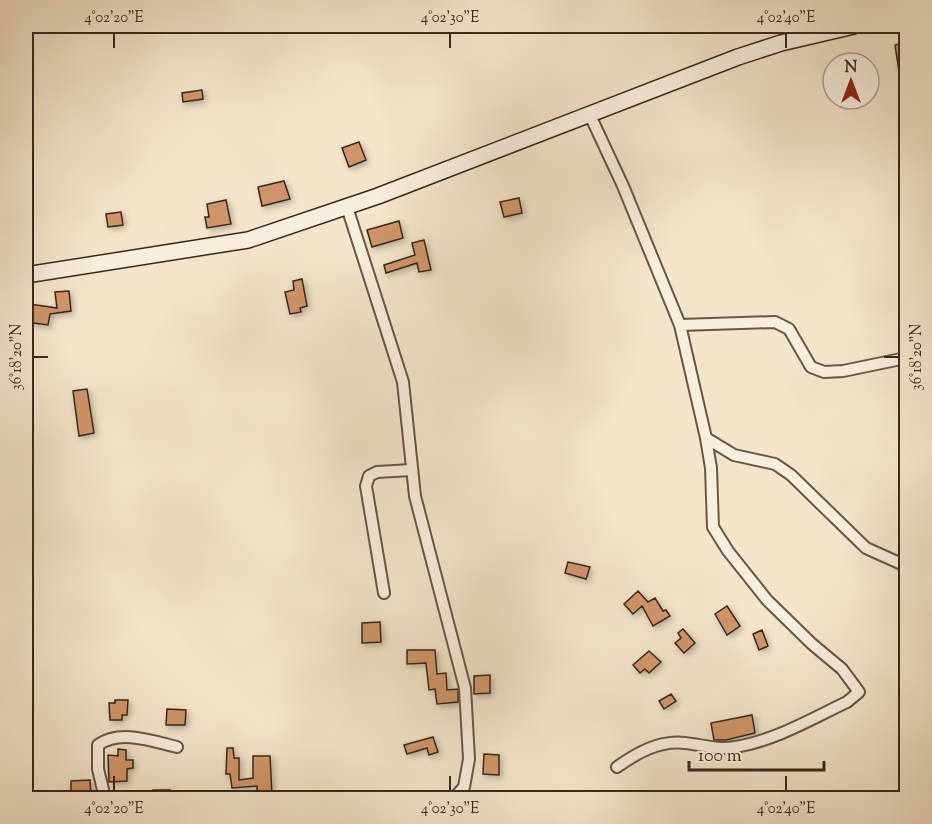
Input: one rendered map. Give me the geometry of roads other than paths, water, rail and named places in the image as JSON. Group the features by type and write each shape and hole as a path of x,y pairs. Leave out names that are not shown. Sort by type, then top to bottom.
{"street":[{"path":"26,275 248,240 347,207 738,57 781,43 854,26"},
{"path":"589,113 665,283 680,325 711,468 713,527 767,600 812,644 842,669 859,692 837,707 755,742 719,749 683,742 657,745 635,754 617,767"},
{"path":"347,207 403,382 411,470 429,559 465,688 469,759 464,787 454,798"},
{"path":"680,325 775,322 789,329 811,367 824,372 843,371 906,358"},
{"path":"706,438 734,455 775,464 791,475 866,548 906,566"},
{"path":"384,593 366,486 369,476 377,472 411,470"},
{"path":"105,798 98,769 98,745 109,737 142,739 177,747"}]}
